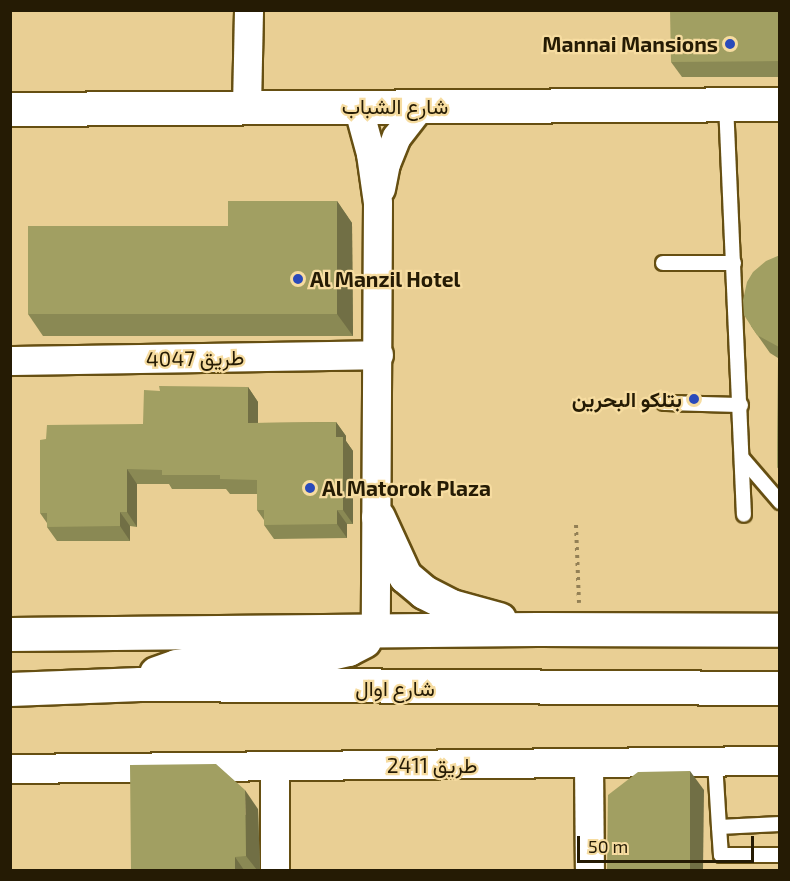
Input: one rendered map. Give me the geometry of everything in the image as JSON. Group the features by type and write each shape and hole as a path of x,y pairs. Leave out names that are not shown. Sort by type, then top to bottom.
{"main road":[{"name":"شارع الشباب","path":"10,109 780,104"},
{"path":"378,517 405,576 424,592 451,606 538,629"},
{"path":"10,634 538,629 780,630"},
{"path":"140,684 154,674 176,666 200,662 291,659 339,652 360,644 376,632"},
{"name":"شارع اوال","path":"10,689 140,684 780,688"}],"street":[{"path":"247,107 249,10"},
{"path":"358,106 371,154 378,202 376,632"},
{"path":"378,202 386,164 397,137 421,106"},
{"name":"طريق 4047","path":"10,361 379,355"},
{"name":"طريق 2411","path":"10,769 135,773 275,766 780,761"},
{"path":"589,764 590,870"},
{"path":"275,766 275,870"}],"lane":[{"path":"726,104 741,405 744,515"},
{"path":"663,263 734,263"},
{"path":"664,403 741,405"},
{"path":"743,459 780,502"},
{"path":"715,762 721,855 780,855"},
{"path":"719,827 780,824"}],"path":[{"path":"576,525 580,629"}],"building":[{"name":"Mannai Mansions","path":"670,10 780,10 780,61 671,62"},
{"path":"228,201 337,201 337,314 28,314 28,226 228,226"},
{"path":"780,255 780,467 777,467 779,347 757,335 744,315 743,300 747,282 753,272 766,261"},
{"path":"159,386 248,387 248,423 336,422 336,437 343,437 343,510 337,510 337,524 264,525 264,510 257,510 257,480 220,479 220,475 162,475 162,470 127,469 127,512 120,512 120,526 47,527 47,513 40,513 40,440 46,439 47,425 143,424 144,390 160,391"},
{"path":"216,764 245,790 246,856 235,857 235,870 131,870 130,765"},
{"path":"690,771 690,870 607,870 608,795 638,772"}],"place":[{"name":"Mannai Mansions","path":"730,44"},
{"name":"Al Manzil Hotel","path":"298,279"},
{"name":"بتلكو البحرين","path":"694,399"},
{"name":"Al Matorok Plaza","path":"310,488"}]}
